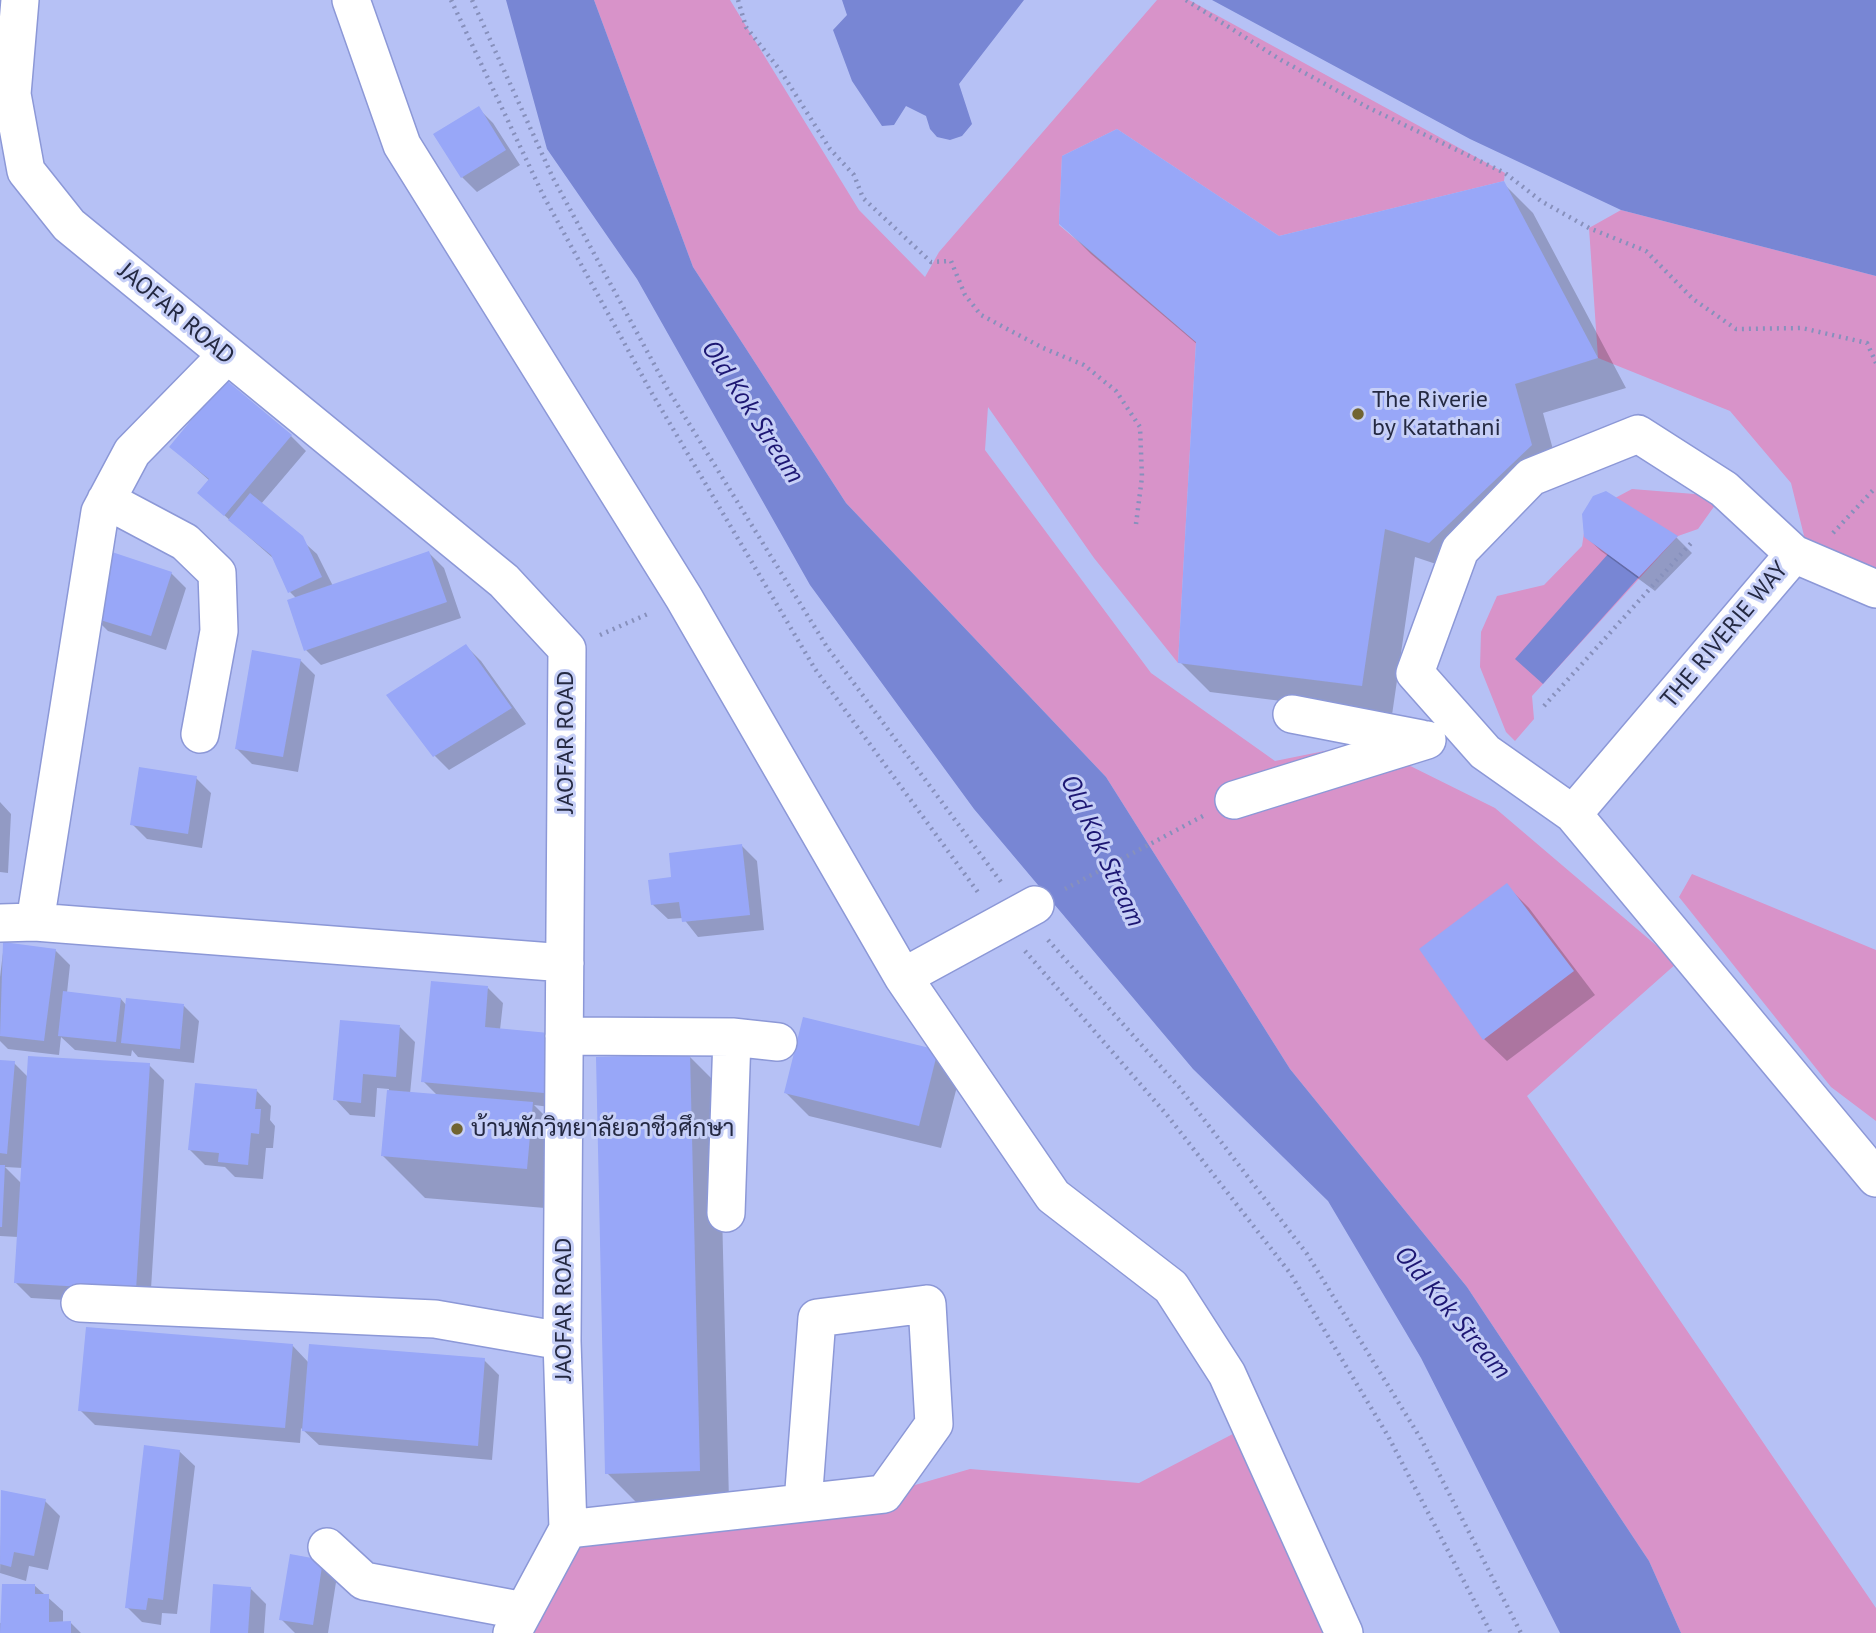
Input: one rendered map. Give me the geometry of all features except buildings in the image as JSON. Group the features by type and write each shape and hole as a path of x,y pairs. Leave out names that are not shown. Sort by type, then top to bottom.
{"street":[{"name":"JAOFAR ROAD","path":"20,0 12,94 26,171 69,225 504,581 567,649 562,1341 568,1529"},
{"path":"351,0 402,145 684,598 903,977 1053,1196 1171,1287 1227,1374 1344,1633"},
{"path":"226,356 132,452 100,513 17,923 565,963"},
{"name":"THE RIVERIE WAY","path":"1573,814 1802,557 1724,488 1638,434 1531,477 1460,550 1415,673 1485,752 1573,814 1876,1178"},
{"path":"106,500 185,542 217,573 219,631 200,734"},
{"path":"1802,557 1876,589"},
{"path":"1292,714 1485,752"},
{"path":"1234,800 1427,740"},
{"path":"903,977 1020,913"},
{"path":"564,1036 732,1037 778,1042"},
{"path":"726,1213 732,1037"},
{"path":"80,1303 435,1319 562,1341"},
{"path":"327,1548 365,1581 518,1622 568,1529 803,1503 884,1494 934,1424 926,1304 817,1318 803,1503"}],"path":[{"path":"451,0 563,231 650,390 815,669 1020,913 1179,1087 1307,1254 1420,1438 1521,1633"},
{"path":"472,0 553,177 667,388 827,647 1167,1115 1290,1273 1388,1436 1491,1633"},
{"path":"738,0 746,27 780,70 830,149 854,175 863,198 931,262 951,261 965,295 981,315 1043,348 1084,365 1116,391 1140,427 1142,477 1136,524"},
{"path":"1186,0 1325,84 1505,173 1541,201 1589,228 1646,251 1693,299 1736,328 1802,328 1867,342 1876,363"},
{"path":"1802,557 1876,488"},
{"path":"1544,706 1692,542"},
{"path":"567,649 684,598"},
{"path":"1020,913 1234,800"}],"shaded area":[{"path":"594,0 730,0 859,210 925,277 939,252 1157,0 1189,0 1505,173 1504,181 1279,236 1117,129 1062,156 1059,225 1196,342 1178,663 1094,558 988,407 985,450 1151,673 1275,761 1364,743 1495,808 1677,963 1527,1096 1876,1608 1876,1633 1681,1633 1649,1561 1467,1287 1290,1069 1106,777 846,503 693,267"},
{"path":"1621,210 1876,276 1876,585 1810,560 1791,483 1730,411 1598,358 1589,228"},
{"path":"1632,489 1707,495 1718,501 1698,529 1678,536 1532,696 1534,719 1515,741 1506,732 1480,667 1481,632 1497,596 1544,585 1582,546 1587,513"},
{"path":"1692,874 1876,950 1876,1121 1831,1087 1679,897"},
{"path":"1250,1425 1344,1633 513,1633 574,1546 884,1494 970,1469 1139,1483"}],"water":[{"name":"Old Kok Stream","path":"506,0 594,0 693,267 846,503 1106,777 1290,1069 1467,1287 1649,1561 1681,1633 1560,1633 1421,1358 1328,1201 1193,1069 974,809 810,585 637,279 547,149"},
{"path":"842,0 1024,0 959,84 972,124 962,136 950,140 937,137 930,129 926,116 906,106 894,125 882,126 852,81 833,30 847,15"},
{"path":"1212,0 1876,0 1876,276 1621,210 1470,139"},
{"path":"1608,554 1639,577 1543,684 1515,659"}],"place":[{"name":"The Riverie by Katathani","path":"1358,414"},
{"name":"บ้านพักวิทยาลัยอาชีวศึกษา","path":"457,1129"}]}
